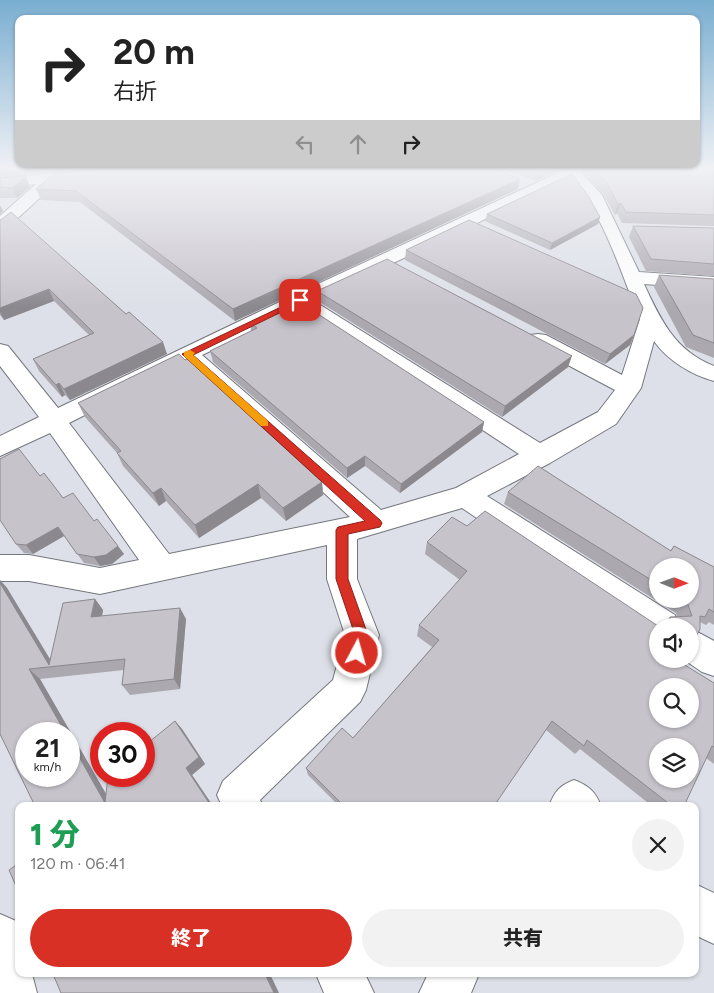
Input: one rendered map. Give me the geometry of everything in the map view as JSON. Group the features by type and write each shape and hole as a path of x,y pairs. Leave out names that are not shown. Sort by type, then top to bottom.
{"street":[{"path":"0,225 12,214"},
{"path":"0,447 300,300 396,265 475,225 489,214"},
{"path":"609,214 621,230 631,286 650,319 667,344 699,368 714,374"},
{"path":"631,286 714,283"},
{"path":"300,300 541,456"},
{"path":"0,568 29,568 100,581 376,523 465,496 541,456 607,418 629,388 650,319"},
{"path":"517,329 629,388"},
{"path":"0,351 54,420 163,569"},
{"path":"187,354 376,523"},
{"path":"465,496 651,618"},
{"path":"241,802 237,795 348,690 362,635 342,579 342,530"},
{"path":"699,650 714,660"},
{"path":"699,909 714,922"},
{"path":"0,937 13,993"},
{"path":"341,977 350,993"},
{"path":"443,993 454,977"}],"building":[{"path":"8,214 14,214 126,314 129,312 163,342 64,389 59,383 56,385 33,359 94,333 49,289 0,308 0,220"},
{"path":"107,214 442,214 233,309"},
{"path":"488,214 599,214 600,217 552,243"},
{"path":"469,220 636,294 643,308 634,335 610,354 406,250"},
{"path":"633,226 714,228 714,264 651,259"},
{"path":"387,259 572,356 505,406 317,291"},
{"path":"659,275 714,279 714,343 693,335"},
{"path":"298,301 484,422 401,484 365,456 347,468 210,351 257,328 250,323"},
{"path":"179,354 185,360 187,359 322,482 283,508 258,484 195,525 161,488 153,493 117,453 121,451 78,403"},
{"path":"19,449 40,476 44,473 63,498 73,493 94,521 97,519 118,546 106,555 94,557 77,554 58,527 26,545 16,544 0,520 0,459"},
{"path":"538,466 671,551 674,546 697,558 649,558 649,578 508,492"},
{"path":"485,511 649,620 649,668 690,668 714,683 714,747 712,746 699,774 699,738 649,738 649,788 692,788 686,802 667,802 587,740 584,746 552,721 497,802 340,802 306,768 342,728 353,738 439,640 419,625 467,571 427,542 452,517 467,526"},
{"path":"699,559 714,567 714,612 709,609 705,617 700,616 699,631 699,618 670,618 692,616 689,608 699,608"},
{"path":"0,583 49,665 63,603 95,599 91,617 180,608 174,679 122,685 125,659 29,669 59,722 15,722 15,765 0,734"},
{"path":"175,721 199,757 186,768 208,802 105,802 107,787 155,787 155,737"},
{"path":"80,759 90,776 90,787 96,787 104,802 33,802 26,787 80,787"},
{"path":"15,866 15,884 9,870"},
{"path":"54,977 266,977 274,993 61,993"}],"slow traffic":[{"path":"190,353 187,354 265,424"}],"route":[{"path":"300,300 187,354 376,523 342,530 342,579 362,635 357,653"}]}
